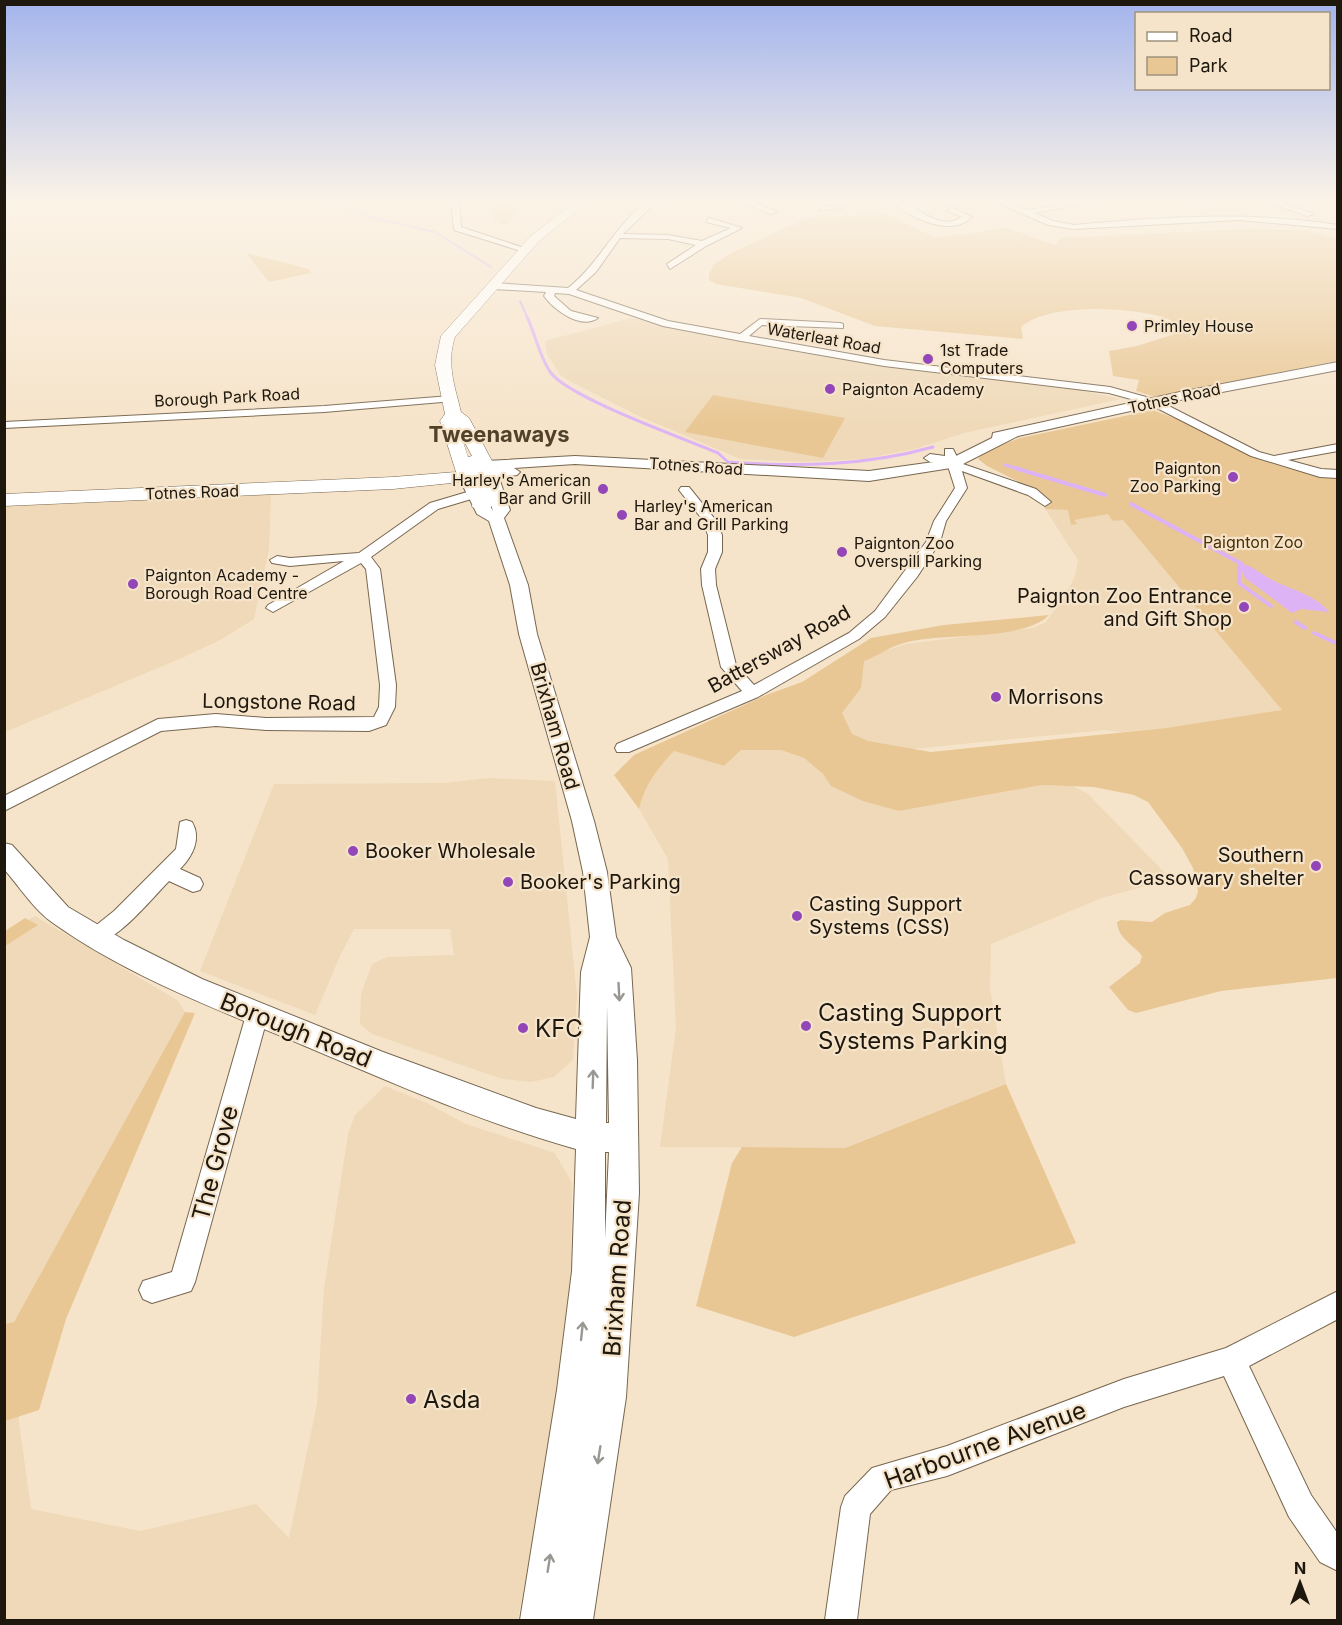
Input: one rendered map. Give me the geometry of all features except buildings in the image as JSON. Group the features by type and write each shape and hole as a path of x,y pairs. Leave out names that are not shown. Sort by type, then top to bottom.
{"highway":[{"path":"484,506 488,500 476,471 444,371 443,346 448,336 502,276"},
{"name":"Totnes Road","path":"4,500 393,483 476,471"}],"main road":[{"name":"Totnes Road","path":"476,471 575,467 586,463 627,462 842,475 887,475 953,459 1012,434 1153,402 1338,366"},
{"name":"Totnes Road","path":"842,475 910,465 930,458 953,459"},
{"name":"Brixham Road","path":"484,506 519,585 528,634 583,820 595,872 603,937 618,968 624,1193 608,1397 573,1620"},
{"name":"Borough Road","path":"4,852 59,914 96,937 193,987 257,1015 536,1123 591,1138 624,1137"},
{"name":"Brixham Road","path":"540,1620 575,1390 588,1271 594,972 603,937"}],"street":[{"path":"570,291 590,276"},
{"name":"Waterleat Road","path":"494,286 570,291 666,324 741,339 884,363 1110,390 1153,402 1240,449 1270,460 1320,473 1338,474"},
{"path":"552,290 549,296 555,306 570,316 592,318"},
{"path":"561,323 570,316"},
{"path":"741,339 760,322 840,326"},
{"path":"1054,369 1056,382"},
{"name":"Borough Park Road","path":"4,424 324,409 456,412"},
{"path":"1270,460 1338,447"},
{"path":"953,459 961,488 1007,483"},
{"path":"953,459 1032,492 1045,502"},
{"name":"Battersway Road","path":"623,748 752,693 854,636 880,614 912,574 933,542 940,521 961,488"},
{"path":"685,490 708,518 715,535 715,552 708,569 709,585 729,668 752,693"},
{"path":"273,608 363,556 435,504 484,506"},
{"path":"277,560 290,562 363,556"},
{"name":"Longstone Road","path":"4,804 158,725 216,720 266,724 369,725 380,722 387,707 388,685 378,623 373,569 363,556"},
{"path":"96,937 121,917 185,852 186,827"},
{"path":"166,871 193,884"},
{"name":"The Grove","path":"152,1290 182,1282 257,1015"},
{"name":"Harbourne Avenue","path":"841,1620 856,1507 882,1478 947,1461 1124,1393 1231,1360 1338,1304"},
{"path":"1231,1360 1264,1425 1300,1506 1331,1551 1338,1556"}],"shaded area":[{"name":"Paignton Academy","path":"631,318 778,349 931,373 1056,385 1121,399 964,433 915,449 863,459 805,462 740,459 639,416 573,383 561,376 547,354 545,341"},
{"name":"Paignton Academy - Borough Road Centre","path":"271,494 269,550 254,619 222,639 182,658 5,732 5,505"},
{"path":"1045,509 1110,512 1123,520 1283,710 1166,728 1121,732 1105,730 882,752 853,744 835,717 863,658 906,644 1032,628 1045,623 1065,596 1075,576 1078,560"},
{"path":"1242,564 1315,600 1329,612 1301,609 1292,613 1245,578 1240,567"},
{"path":"741,750 781,750 804,758 823,774 832,786 899,811 1042,785 1072,786 1087,793 1171,879 1102,898 991,944 990,988 1006,1084 844,1148 660,1147 676,1028 668,859 639,809 643,791 655,772 674,751 724,766"},
{"path":"489,778 555,781 577,996 573,1060 554,1077 531,1082 502,1079 372,1034 360,1024 361,994 372,964 387,957 454,955 450,929 354,929 315,1015 200,971 274,784 444,783"},
{"path":"35,916 177,1000 185,1012 14,1322 19,1422 31,1509 140,1531 256,1504 289,1538 317,1404 324,1288 348,1134 355,1115 385,1086 427,1103 466,1124 555,1153 572,1183 571,1283 557,1404 518,1620 5,1620 5,934"}],"green space":[{"path":"264,276 298,276 269,282"},
{"path":"709,276 1337,276 1337,361 1155,397 1136,391 1139,380 1113,376 1109,351 1137,346 1187,330 1163,317 1108,309 1068,311 1033,319 1021,327 1023,339 875,326 801,298 716,284 709,280"},
{"path":"713,395 845,418 823,458 685,432"},
{"name":"Paignton Zoo","path":"1153,410 1206,430 1240,449 1337,474 1337,978 1221,991 1136,1013 1128,1010 1109,987 1140,963 1142,956 1120,933 1117,922 1121,920 1152,922 1165,913 1190,905 1198,891 1193,868 1182,848 1148,802 1134,795 1094,787 1042,785 899,811 863,801 831,786 823,774 804,758 781,750 741,750 724,766 674,751 652,777 639,809 614,775 634,755 766,695 802,682 871,638 944,625 1049,615 1037,624 1001,633 904,643 864,661 861,688 842,713 852,734 868,741 931,752 1166,728 1282,710 1123,520 1113,521 1108,514 1074,520 1077,524 1071,525 1068,510 1045,509 1043,494 987,466 978,459 982,452 1020,438"},
{"path":"25,918 38,925 5,946 5,931"},
{"path":"185,1012 195,1013 66,1319 39,1410 5,1421 5,1324 14,1322"},
{"path":"1006,1084 1076,1243 794,1337 696,1306 732,1163 742,1147 845,1148"}],"waterway":[{"path":"520,301 528,319"},
{"path":"527,317 547,367 562,383 603,405 718,453 728,462 831,464 882,458 933,447"},
{"path":"1005,465 1020,469"},
{"path":"1015,468 1105,495"},
{"path":"1131,504 1239,562"},
{"path":"1239,562 1239,583 1271,606"},
{"path":"1296,622 1305,628"},
{"path":"1314,633 1336,643"}],"place":[{"name":"Primley House","path":"1132,326"},
{"name":"1st Trade Computers","path":"928,359"},
{"name":"Paignton Academy","path":"830,389"},
{"name":"Paignton Zoo Parking","path":"1233,477"},
{"name":"Harley's American Bar and Grill","path":"603,489"},
{"name":"Harley's American Bar and Grill Parking","path":"622,515"},
{"name":"Paignton Zoo Overspill Parking","path":"842,552"},
{"name":"Paignton Academy - Borough Road Centre","path":"133,584"},
{"name":"Paignton Zoo Entrance and Gift Shop","path":"1244,607"},
{"name":"Morrisons","path":"996,697"},
{"name":"Booker Wholesale","path":"353,851"},
{"name":"Southern Cassowary shelter","path":"1316,866"},
{"name":"Booker's Parking","path":"508,882"},
{"name":"Casting Support Systems (CSS)","path":"797,916"},
{"name":"Casting Support Systems Parking","path":"806,1026"},
{"name":"KFC","path":"523,1028"},
{"name":"Asda","path":"411,1399"}],"district":[{"name":"Tweenaways","path":"499,434"}]}
